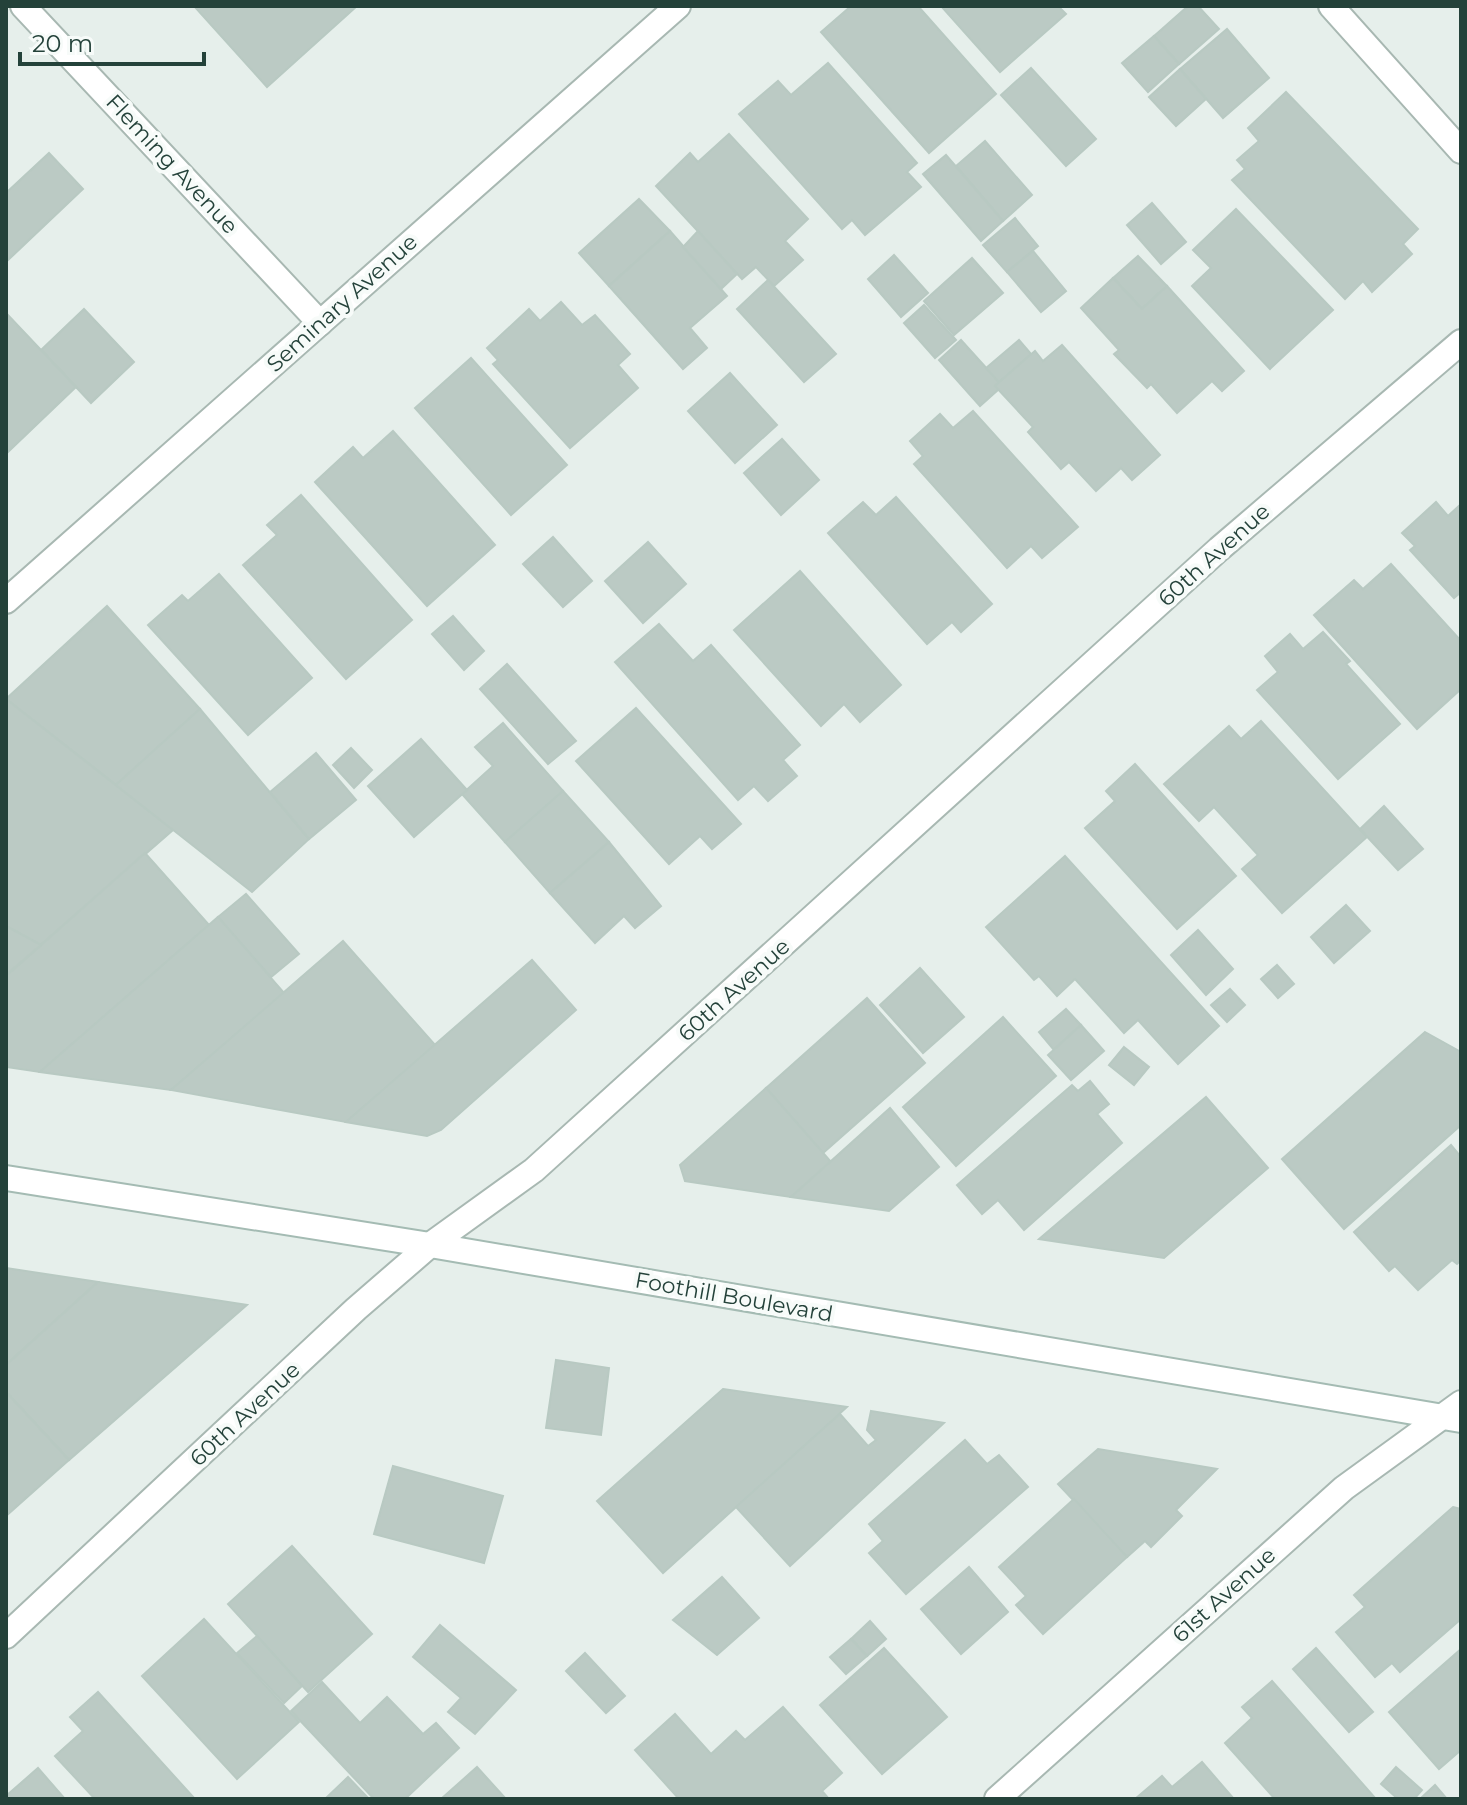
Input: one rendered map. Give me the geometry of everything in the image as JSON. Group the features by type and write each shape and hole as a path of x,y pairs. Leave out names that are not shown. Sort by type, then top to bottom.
{"street":[{"name":"Fleming Avenue","path":"23,6 320,323"},
{"name":"Seminary Avenue","path":"6,601 678,6"},
{"path":"1331,6 1461,151"},
{"name":"60th Avenue","path":"6,1636 430,1245 534,1170 1219,549 1461,342"},
{"name":"Foothill Boulevard","path":"6,1178 1456,1414"},
{"name":"61st Avenue","path":"997,1799 1344,1488 1456,1414"}],"building":[{"path":"194,6 357,6 267,87"},
{"path":"851,6 868,9 871,6 918,6 996,94 929,153 821,32"},
{"path":"941,6 1058,6 1066,14 1000,72"},
{"path":"1188,6 1198,6 1219,29 1179,64 1154,36"},
{"path":"1227,29 1269,78 1223,118 1180,69"},
{"path":"1154,36 1179,64 1148,92 1122,63"},
{"path":"828,63 917,163 907,172 921,187 865,235 852,220 842,229 739,114 778,81 791,95"},
{"path":"1031,68 1096,139 1066,166 1001,95"},
{"path":"1180,69 1206,99 1176,126 1149,97"},
{"path":"1286,92 1418,229 1403,244 1412,254 1372,292 1363,281 1345,299 1232,180 1245,169 1237,160 1259,141 1248,128"},
{"path":"729,134 808,219 785,241 803,260 774,286 756,267 742,279 656,186 690,153 698,162"},
{"path":"985,141 1032,195 1003,221 956,166"},
{"path":"49,153 83,189 6,262 6,193"},
{"path":"946,155 1003,221 981,241 923,174"},
{"path":"639,199 670,231 609,286 579,253"},
{"path":"1152,203 1186,242 1161,264 1127,225"},
{"path":"1236,209 1333,310 1270,369 1192,286 1211,268 1193,250"},
{"path":"1015,218 1038,246 1007,272 983,245"},
{"path":"670,231 727,296 690,328 707,348 683,369 609,286"},
{"path":"698,231 737,274 721,289 683,247"},
{"path":"1033,251 1066,291 1041,312 1007,272"},
{"path":"894,255 928,293 901,317 868,279"},
{"path":"1138,256 1167,286 1142,309 1113,278"},
{"path":"972,258 1003,293 954,335 924,301"},
{"path":"1113,278 1142,309 1167,286 1244,371 1222,391 1212,381 1177,413 1151,384 1147,388 1114,354 1119,350 1081,308"},
{"path":"768,280 836,354 804,382 737,309"},
{"path":"561,302 582,325 595,315 630,354 618,365 638,388 570,448 493,364 498,360 487,348 529,309 540,321"},
{"path":"924,305 956,340 935,358 904,323"},
{"path":"84,309 134,362 91,403 41,350"},
{"path":"6,313 76,387 6,454"},
{"path":"961,340 999,382 995,386 999,389 980,406 939,360"},
{"path":"1019,340 1031,354 999,382 986,368"},
{"path":"1062,345 1160,455 1132,480 1121,468 1096,491 1069,462 1061,469 1028,432 1033,427 995,386 1035,351 1043,361"},
{"path":"471,358 567,465 511,515 415,408"},
{"path":"730,373 777,425 735,463 688,411"},
{"path":"973,411 1078,527 1042,558 1031,546 1007,568 914,464 923,456 910,441 940,414 953,428"},
{"path":"393,431 495,545 427,606 315,482 353,447 363,458"},
{"path":"782,439 819,480 781,515 744,473"},
{"path":"301,495 412,620 346,679 243,565 277,535 267,525"},
{"path":"896,497 992,604 961,632 952,622 927,644 828,533 863,502 876,515"},
{"path":"1436,502 1448,516 1461,504 1461,592 1454,598 1410,550 1415,546 1402,533"},
{"path":"553,537 592,581 563,607 523,564"},
{"path":"648,542 686,584 643,623 605,581"},
{"path":"1391,564 1461,641 1461,689 1417,729 1314,615 1354,580 1363,589"},
{"path":"800,571 901,685 860,722 844,704 821,726 734,630"},
{"path":"219,574 312,678 248,735 148,625 182,595 188,601"},
{"path":"107,606 200,709 116,785 6,699"},
{"path":"453,616 484,651 464,670 432,634"},
{"path":"659,624 693,661 711,645 800,745 783,760 797,776 768,801 754,786 738,800 615,662"},
{"path":"1323,632 1350,661 1346,664 1400,724 1338,779 1257,690 1278,672 1265,656 1290,634 1303,649"},
{"path":"507,664 576,741 548,764 480,689"},
{"path":"6,699 173,830 41,945 6,926"},
{"path":"636,708 741,824 712,849 700,836 669,864 576,761"},
{"path":"200,709 309,839 252,892 116,785"},
{"path":"1261,721 1367,837 1282,913 1242,869 1258,855 1214,807 1199,821 1164,784 1229,726 1241,739"},
{"path":"503,723 563,791 505,842 462,794 493,766 475,747"},
{"path":"421,739 467,790 414,837 368,786"},
{"path":"351,748 372,770 354,788 333,765"},
{"path":"316,753 356,800 309,839 270,792"},
{"path":"1135,764 1236,876 1177,929 1085,828 1115,801 1106,791"},
{"path":"563,791 609,842 550,893 505,842"},
{"path":"1384,806 1423,849 1398,870 1360,829"},
{"path":"609,842 661,906 635,928 624,916 595,943 550,893"},
{"path":"145,853 209,925 40,1072 6,1067 6,976"},
{"path":"1065,856 1219,1026 1178,1064 1138,1020 1124,1033 1075,979 1057,996 1039,976 1034,980 986,927"},
{"path":"246,894 299,954 271,977 218,917"},
{"path":"1346,905 1370,931 1334,963 1311,937"},
{"path":"218,917 284,993 171,1090 40,1072"},
{"path":"6,926 41,945 6,975"},
{"path":"1198,930 1233,969 1206,995 1171,955"},
{"path":"343,941 435,1045 346,1122 171,1090"},
{"path":"532,960 576,1010 441,1130 427,1136 346,1122"},
{"path":"1277,965 1294,984 1278,998 1261,979"},
{"path":"920,968 964,1017 923,1053 880,1005"},
{"path":"1230,989 1245,1005 1227,1022 1211,1005"},
{"path":"867,998 925,1063 823,1153 766,1088"},
{"path":"1066,1009 1081,1025 1054,1050 1039,1032"},
{"path":"1003,1017 1056,1076 956,1166 903,1107"},
{"path":"1081,1025 1104,1051 1071,1080 1048,1055"},
{"path":"1425,1032 1461,1052 1461,1125 1344,1229 1282,1159"},
{"path":"1124,1047 1149,1067 1134,1085 1109,1065"},
{"path":"1090,1081 1109,1104 1097,1114 1122,1143 1024,1230 998,1200 982,1214 957,1185 1072,1085 1078,1091"},
{"path":"766,1088 831,1162 791,1197 685,1181 680,1165"},
{"path":"1206,1097 1268,1168 1164,1258 1039,1239"},
{"path":"890,1108 939,1167 889,1211 791,1197"},
{"path":"1451,1145 1461,1157 1461,1260 1457,1264 1452,1260 1418,1290 1395,1266 1389,1271 1354,1232"},
{"path":"6,1268 98,1282 6,1365"},
{"path":"98,1282 247,1305 69,1460 6,1392 6,1365"},
{"path":"556,1360 609,1368 601,1435 546,1428"},
{"path":"723,1389 847,1407 663,1573 597,1501"},
{"path":"6,1392 69,1460 6,1516"},
{"path":"871,1411 944,1423 790,1566 736,1507 840,1414 868,1446 876,1440 867,1430"},
{"path":"965,1440 987,1464 999,1455 1028,1487 906,1594 869,1553 883,1541 869,1524"},
{"path":"1098,1449 1217,1469 1176,1510 1182,1516 1151,1547 1145,1541 1127,1557 1058,1484"},
{"path":"393,1466 503,1496 484,1563 374,1534"},
{"path":"1074,1499 1127,1557 1043,1634 1016,1605 1026,1596 999,1567"},
{"path":"1453,1507 1461,1509 1461,1619 1400,1672 1392,1663 1375,1677 1336,1632 1365,1607 1354,1595"},
{"path":"292,1546 372,1634 308,1692 228,1604"},
{"path":"969,1567 1008,1612 961,1654 921,1609"},
{"path":"722,1577 759,1618 717,1655 673,1620"},
{"path":"204,1619 299,1722 237,1779 142,1676"},
{"path":"870,1621 886,1639 867,1656 851,1639"},
{"path":"440,1625 516,1690 475,1734 448,1712 461,1698 413,1657"},
{"path":"257,1636 302,1686 284,1703 237,1653"},
{"path":"851,1639 867,1656 846,1674 830,1657"},
{"path":"884,1648 947,1717 882,1774 820,1705"},
{"path":"1316,1648 1373,1712 1349,1732 1293,1669"},
{"path":"1461,1649 1461,1750 1439,1769 1389,1712"},
{"path":"585,1653 625,1696 606,1713 566,1671"},
{"path":"1272,1681 1376,1799 1275,1799 1225,1743 1252,1718 1242,1707"},
{"path":"322,1682 360,1723 387,1697 423,1734 436,1723 459,1748 405,1799 374,1799 291,1711"},
{"path":"98,1692 195,1799 95,1799 55,1756 83,1731 70,1717"},
{"path":"783,1707 842,1773 822,1791 829,1799 679,1799 635,1750 675,1714 711,1754 736,1731 745,1740"},
{"path":"1202,1762 1234,1799 1135,1799 1162,1776 1172,1787"},
{"path":"477,1767 506,1799 441,1799"},
{"path":"1396,1767 1422,1790 1414,1799 1398,1799 1381,1784"},
{"path":"38,1768 65,1799 6,1799 6,1796"},
{"path":"348,1777 369,1799 325,1799"},
{"path":"1435,1785 1447,1799 1420,1799"}]}
